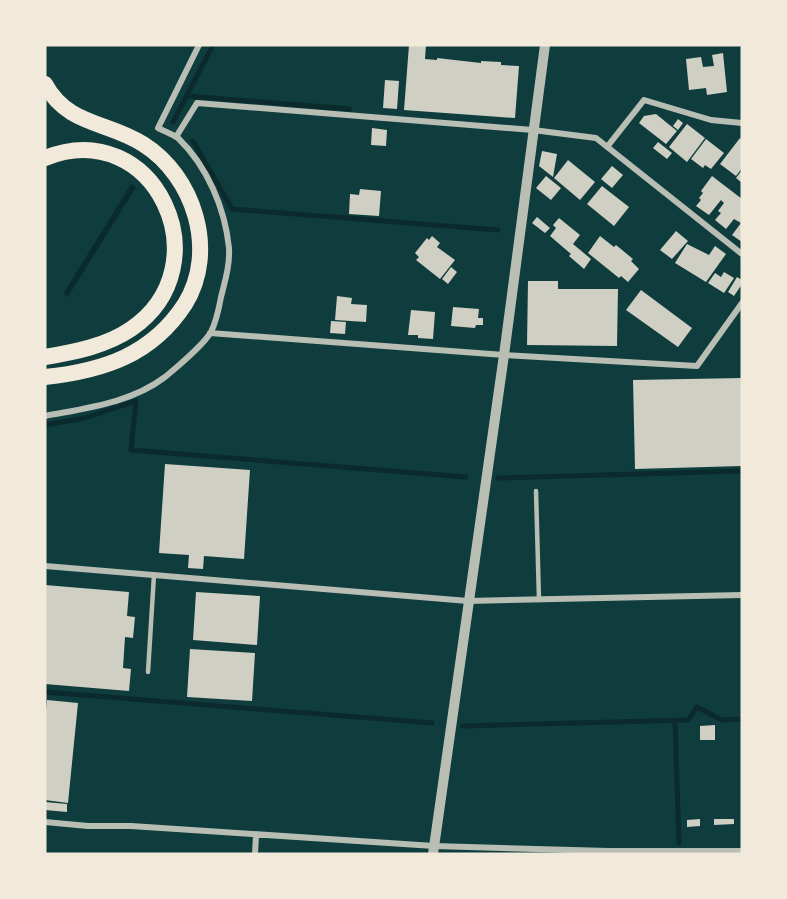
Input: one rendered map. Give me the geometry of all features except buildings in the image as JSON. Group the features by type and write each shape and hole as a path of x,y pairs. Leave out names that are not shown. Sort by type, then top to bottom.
{"highway":[{"path":"45,84 62,107 77,117 128,135 158,155 191,200 200,237 200,258 191,289 176,317 162,333 145,346 106,365 45,377"},
{"path":"45,158 63,151 84,149 105,153 126,162 156,187 173,222 175,241 168,282 160,299 148,315 114,339 45,357"}],"street":[{"path":"45,416 139,393 165,377 210,333 219,306 228,264 221,210 198,161 176,137 158,128 199,45"},
{"path":"433,850 504,355 545,45"},
{"path":"607,147 644,100 711,120 742,123"},
{"path":"176,137 197,103 533,130 596,138 742,254"},
{"path":"210,333 504,355 697,366 742,303"},
{"path":"45,567 468,602 742,595"},
{"path":"45,822 88,826 131,826 433,850 742,850"},
{"path":"255,854 256,836"}],"lane":[{"path":"536,491 539,600"},
{"path":"148,672 154,575"}],"water":[{"path":"131,184 136,187 68,297 63,294"}],"waterway":[{"path":"173,122 213,45"},
{"path":"187,96 350,109"},
{"path":"193,141 232,209 498,230"},
{"path":"45,425 85,418 136,401 131,450 466,477"},
{"path":"498,478 742,471"},
{"path":"45,692 432,723"},
{"path":"462,726 688,720 697,707 722,720 742,719"},
{"path":"675,721 679,843"}]}
